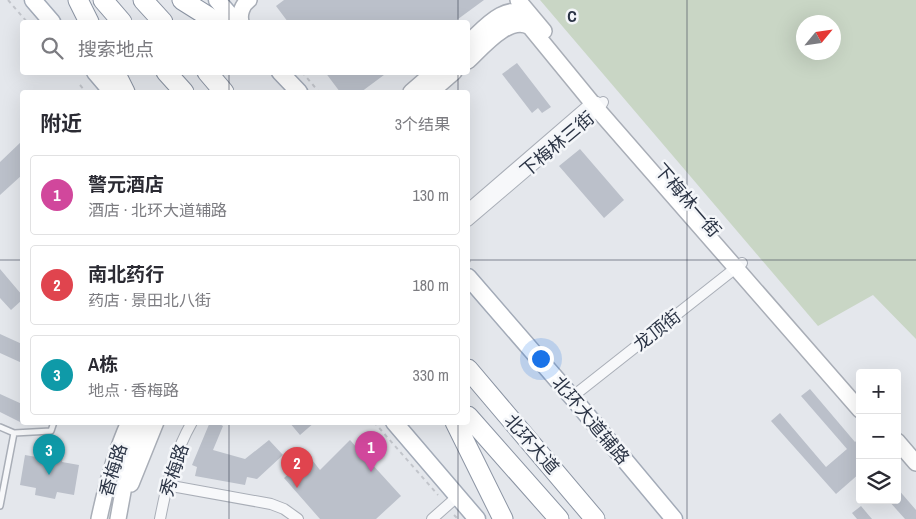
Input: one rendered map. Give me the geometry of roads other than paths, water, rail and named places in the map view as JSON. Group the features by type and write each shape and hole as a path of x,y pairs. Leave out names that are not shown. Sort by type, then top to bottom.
{"highway":[{"path":"78,0 88,20"},
{"path":"103,0 120,20"},
{"path":"143,0 161,20"},
{"path":"182,0 214,20"},
{"path":"116,75 124,90"},
{"path":"169,75 182,90"},
{"path":"210,75 222,90"},
{"name":"北环大道","path":"470,371 596,519"},
{"name":"北环大道","path":"470,418 558,519"},
{"path":"456,425 503,519"},
{"path":"553,468 611,519"}],"main road":[{"path":"33,0 50,20"},
{"path":"217,0 234,20"},
{"path":"98,75 110,90"},
{"path":"283,75 297,90"},
{"name":"北环大道辅路","path":"470,279 674,519"},
{"path":"397,425 477,519"}],"street":[{"path":"470,42 497,23 503,8 503,0"},
{"name":"下梅林一街","path":"518,0 532,24 598,105 739,266 856,405"},
{"path":"241,20 241,11 247,1"},
{"path":"470,58 507,12 518,10 532,24"},
{"path":"413,90 431,75"},
{"path":"433,90 451,75"},
{"name":"下梅林三街","path":"470,206 598,105"},
{"name":"下梅林三街","path":"470,219 598,105"},
{"name":"下梅林一街","path":"739,266 856,394"},
{"name":"龙顶街","path":"572,397 739,266"},
{"path":"104,494 106,462 117,425"},
{"name":"香梅路","path":"99,519 113,463 128,425"},
{"name":"香梅路","path":"118,519 129,459 141,425"},
{"path":"121,500 130,486 155,425"},
{"name":"秀梅路","path":"160,519 166,485 175,457 191,425"},
{"path":"901,446 916,463"},
{"path":"901,457 916,474"},
{"path":"166,485 271,504 284,509 298,519"},
{"path":"432,519 458,496"}],"lane":[{"path":"0,427 14,433 51,431 53,425"},
{"path":"0,506 14,433"}],"place":[{"name":"警元酒店","path":"371,472"},
{"name":"A栋","path":"49,475"},
{"name":"南北药行","path":"297,488"}]}
